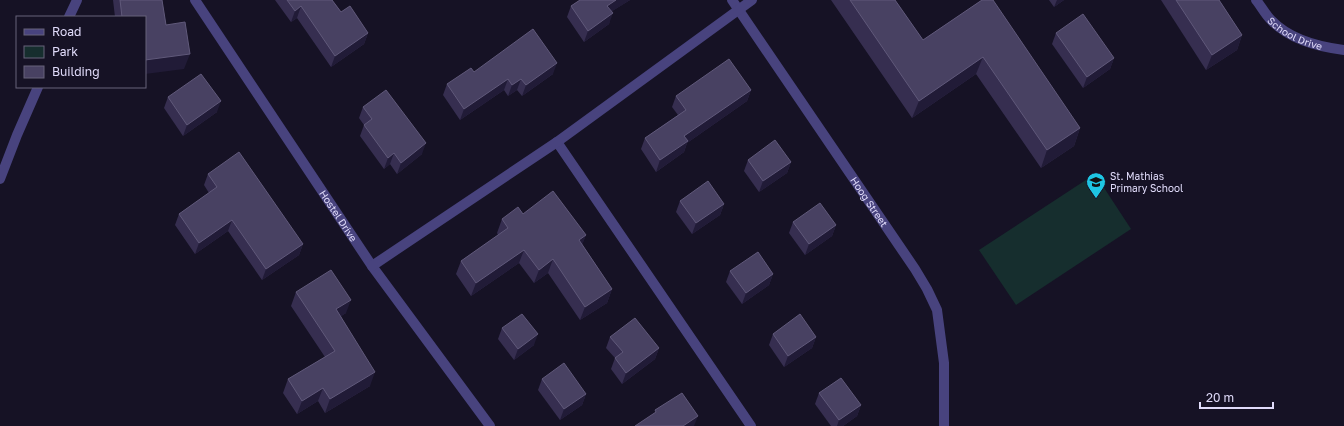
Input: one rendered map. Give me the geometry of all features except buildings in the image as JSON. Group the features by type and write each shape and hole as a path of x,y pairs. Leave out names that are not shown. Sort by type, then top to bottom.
{"street":[{"path":"69,16 76,0"},
{"name":"Hostel Drive","path":"195,0 372,266 490,426"},
{"name":"Hoog Street","path":"732,0 915,269 927,289 937,310 944,363 944,426"},
{"path":"372,266 557,142 752,0"},
{"name":"School Drive","path":"1256,0 1271,20 1290,35 1327,48 1344,50"},
{"path":"0,179 17,134 38,88"},
{"path":"557,142 751,426"}],"green space":[{"path":"1095,174 1131,229 1016,305 979,250"}],"place":[{"name":"St. Mathias Primary School","path":"1096,199"}]}
